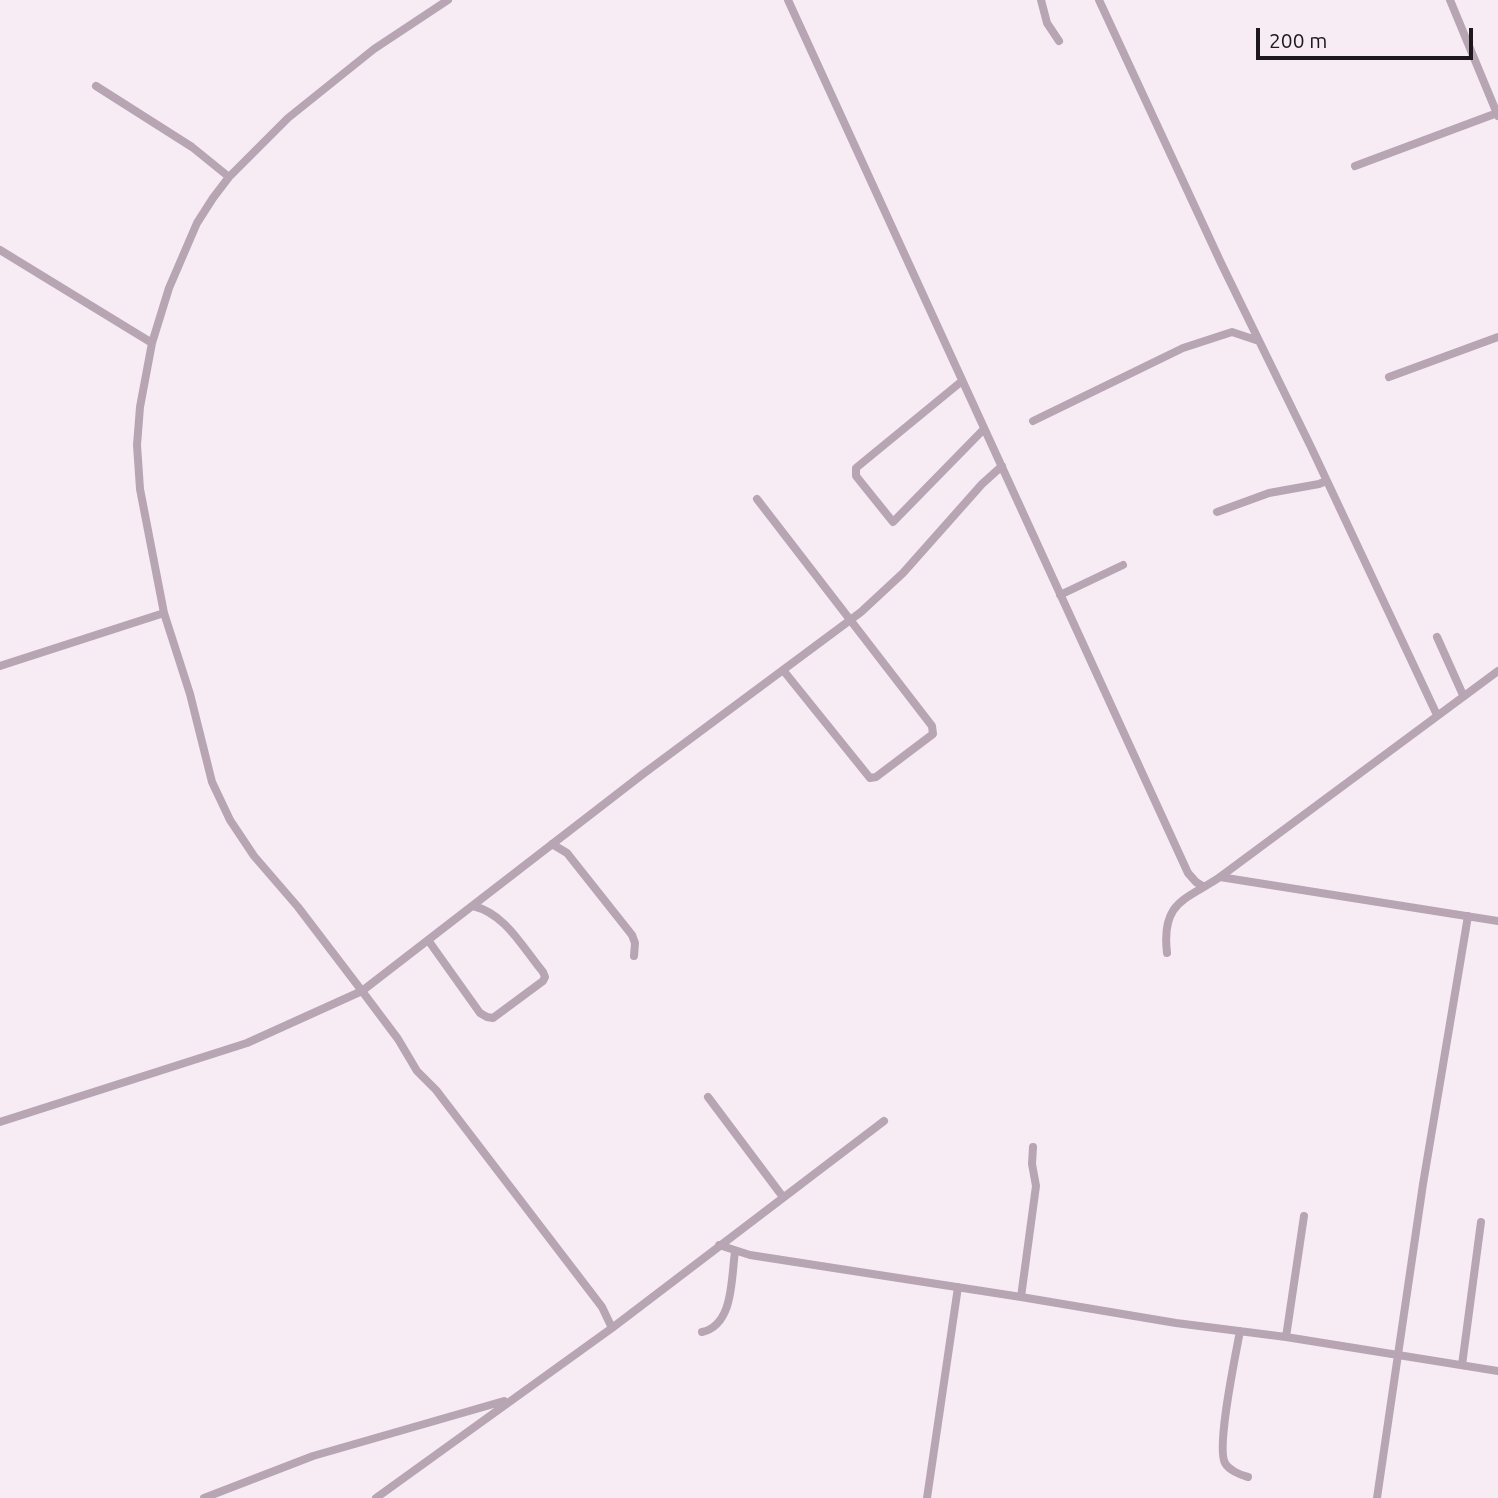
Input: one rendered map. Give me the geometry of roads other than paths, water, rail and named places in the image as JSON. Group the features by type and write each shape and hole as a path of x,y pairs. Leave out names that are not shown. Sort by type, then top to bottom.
{"street":[{"path":"449,0 374,49 288,118 229,177 197,223 169,288 152,342 140,407 137,445 140,489 164,613 190,694 212,782 230,820 254,856 298,907 398,1039 416,1071 436,1090 602,1307 612,1328"},
{"path":"788,0 1188,873 1204,887"},
{"path":"1041,0 1047,23 1059,41"},
{"path":"1099,0 1221,263 1437,715"},
{"path":"1355,166 1497,115 1495,100 1450,0"},
{"path":"96,86 192,147 229,177"},
{"path":"0,250 152,342"},
{"path":"1033,421 1209,338 1232,331 1259,341"},
{"path":"1389,377 1498,337"},
{"path":"962,381 856,468 856,476 893,522 984,429"},
{"path":"0,1122 247,1043 362,991 850,620 903,573 982,484 1002,466"},
{"path":"1217,512 1269,493 1326,481"},
{"path":"757,499 932,726 933,734 876,777 870,778 783,670"},
{"path":"1060,595 1123,565"},
{"path":"0,666 164,613"},
{"path":"1437,637 1463,695"},
{"path":"1167,953 1167,937 1174,908 1184,898 1220,877 1498,671"},
{"path":"552,844 567,853 632,935 635,943 634,956"},
{"path":"1220,877 1498,921"},
{"path":"428,940 480,1013 487,1017 493,1018 543,981 543,972 501,919 482,908 472,906"},
{"path":"1377,1498 1423,1184 1468,916"},
{"path":"708,1097 783,1197"},
{"path":"376,1498 612,1328 884,1121"},
{"path":"1021,1297 1036,1186 1033,1147"},
{"path":"1286,1337 1304,1216"},
{"path":"1462,1365 1481,1223"},
{"path":"719,1245 735,1252 1176,1324 1286,1337 1498,1371"},
{"path":"702,1332 712,1329 724,1315 735,1252"},
{"path":"927,1498 958,1287"},
{"path":"1240,1331 1226,1413 1223,1455 1224,1462 1231,1469 1248,1477"},
{"path":"204,1498 313,1456 510,1399"}]}
